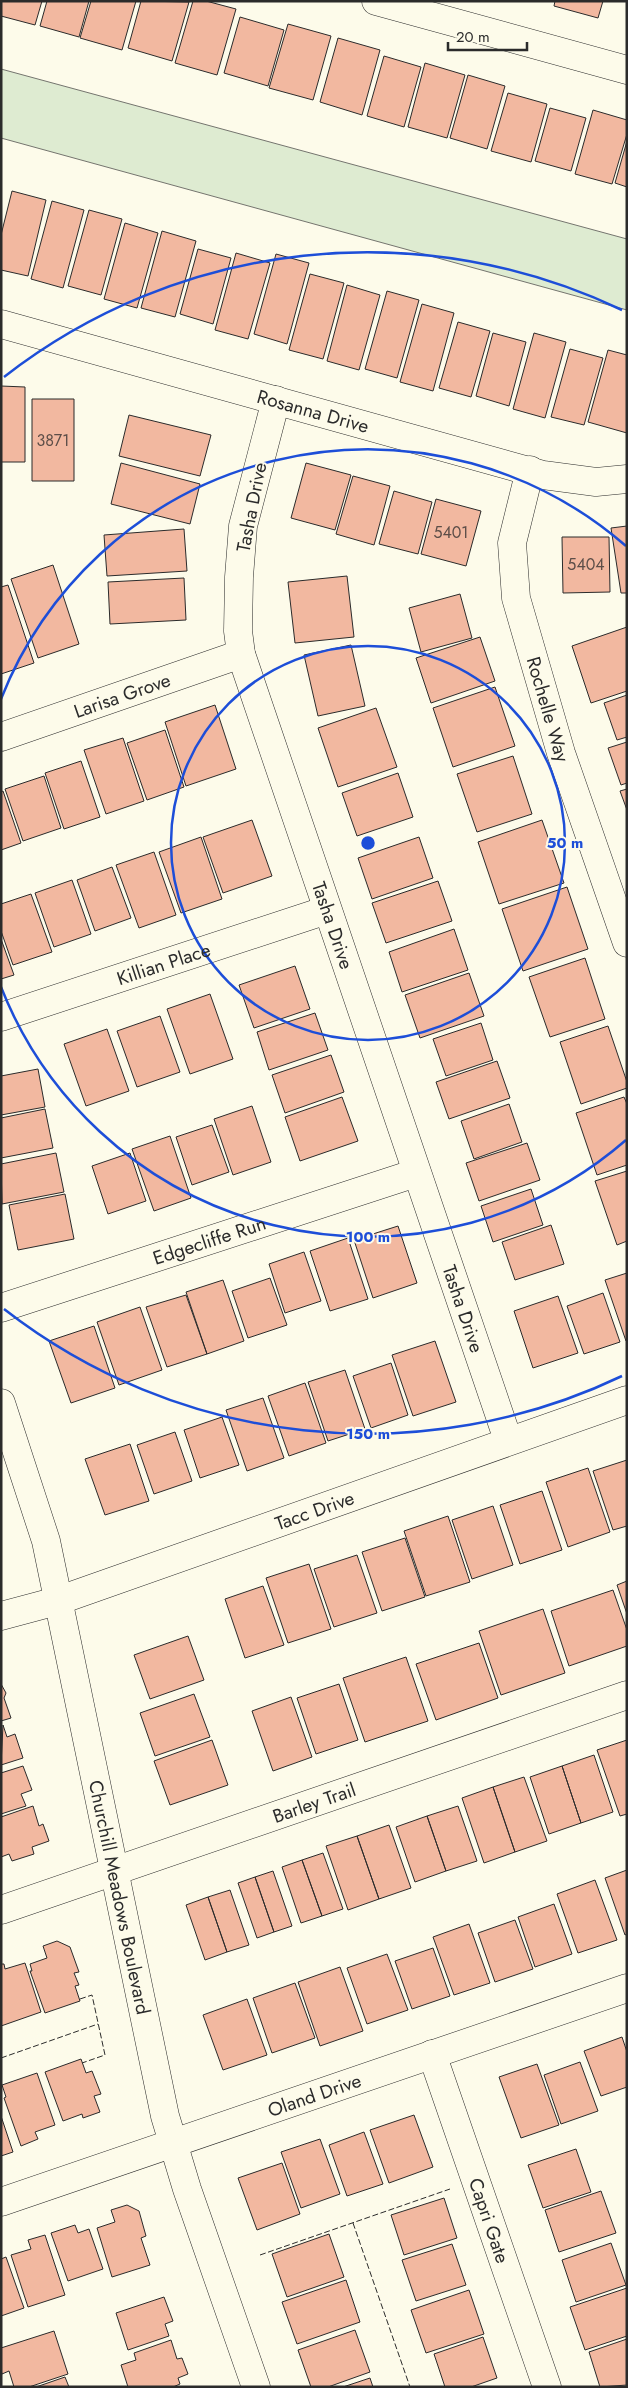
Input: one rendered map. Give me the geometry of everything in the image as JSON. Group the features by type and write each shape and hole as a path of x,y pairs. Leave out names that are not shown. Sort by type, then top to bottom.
{"street":[{"path":"376,1 627,70"},
{"name":"Rosanna Drive","path":"1,324 570,480 596,482 627,479"},
{"name":"Tasha Drive","path":"276,400 243,526 239,576 238,631 241,654 508,1440"},
{"name":"Rochelle Way","path":"530,470 512,543 516,598 560,753 627,943"},
{"name":"Larisa Grove","path":"1,736 241,654"},
{"name":"Killian Place","path":"1,1017 327,910"},
{"name":"Edgecliffe Run","path":"1,1308 416,1173"},
{"name":"Tacc Drive","path":"1,1616 57,1601 508,1440 627,1400"},
{"name":"Churchill Meadows Boulevard","path":"1,1403 46,1541 165,2116 256,2387"},
{"name":"Barley Trail","path":"1,1910 627,1695"},
{"name":"Oland Drive","path":"1,2202 627,1988"},
{"name":"Capri Gate","path":"432,2054 547,2387"}],"green space":[{"path":"1,69 627,239 627,310 1,138"}],"building":[{"path":"1,1 42,1 35,25 1,16"},
{"path":"47,1 89,1 79,37 40,26"},
{"path":"91,1 136,1 122,50 80,38"},
{"path":"141,1 189,2 172,61 128,48"},
{"path":"193,1 206,1 236,9 217,75 175,63"},
{"path":"555,1 603,1 598,18 554,6"},
{"path":"240,17 284,30 268,86 224,73"},
{"path":"288,24 331,36 313,100 269,88"},
{"path":"338,38 380,50 362,115 320,102"},
{"path":"384,56 421,67 404,127 367,116"},
{"path":"425,63 465,75 447,138 408,127"},
{"path":"468,75 505,86 487,149 450,138"},
{"path":"508,93 547,104 531,162 491,151"},
{"path":"550,108 586,118 571,171 535,161"},
{"path":"593,110 627,120 627,134 612,184 575,174"},
{"path":"627,141 627,187 615,183"},
{"path":"12,191 46,200 28,276 1,270 1,235"},
{"path":"52,201 84,210 63,288 31,279"},
{"path":"89,210 122,219 101,295 68,286"},
{"path":"125,223 158,233 137,308 104,299"},
{"path":"162,231 196,241 175,317 141,308"},
{"path":"198,249 231,258 213,324 180,314"},
{"path":"236,253 270,263 248,339 215,330"},
{"path":"276,254 309,263 287,344 254,334"},
{"path":"310,274 344,283 323,359 289,350"},
{"path":"347,285 380,295 359,370 327,361"},
{"path":"387,291 419,300 397,378 365,369"},
{"path":"422,304 454,313 433,391 400,382"},
{"path":"458,322 490,331 471,397 439,388"},
{"path":"493,333 526,342 509,406 476,396"},
{"path":"534,333 566,342 545,418 513,409"},
{"path":"570,349 603,358 584,425 551,417"},
{"path":"608,350 627,355 627,433 588,422"},
{"path":"1,386 25,387 25,462 1,462"},
{"path":"32,399 74,399 74,481 32,481"},
{"path":"129,415 211,435 200,476 119,456"},
{"path":"121,463 200,484 190,524 111,504"},
{"path":"306,463 351,475 335,530 291,518"},
{"path":"353,476 390,486 374,545 336,534"},
{"path":"394,491 432,502 418,554 379,544"},
{"path":"436,499 481,511 466,566 421,554"},
{"path":"627,526 627,593 621,593 611,528"},
{"path":"184,529 187,571 107,576 104,535"},
{"path":"562,537 609,537 610,592 563,593"},
{"path":"53,565 79,644 38,658 11,579"},
{"path":"347,576 354,637 295,643 288,582"},
{"path":"184,578 186,620 110,624 108,582"},
{"path":"8,585 34,663 1,674 1,587"},
{"path":"460,594 472,638 421,652 409,608"},
{"path":"627,627 627,691 591,703 572,646"},
{"path":"480,637 495,681 431,703 416,658"},
{"path":"351,645 365,706 318,716 304,655"},
{"path":"495,687 515,746 453,767 433,708"},
{"path":"627,695 627,737 617,740 604,703"},
{"path":"215,705 236,769 186,786 165,722"},
{"path":"376,708 397,767 338,787 318,728"},
{"path":"165,730 184,787 147,800 127,743"},
{"path":"123,738 144,801 106,814 84,750"},
{"path":"627,742 627,783 621,785 608,748"},
{"path":"513,756 532,814 477,832 457,774"},
{"path":"81,761 100,817 64,829 45,773"},
{"path":"398,773 413,817 357,836 342,793"},
{"path":"44,776 61,828 23,841 5,789"},
{"path":"627,789 627,810 620,791"},
{"path":"3,791 21,843 1,850 1,792"},
{"path":"252,820 272,876 223,893 203,837"},
{"path":"542,820 564,883 499,904 478,842"},
{"path":"201,837 222,899 181,913 159,852"},
{"path":"419,837 433,878 372,899 358,858"},
{"path":"154,852 176,915 139,928 116,865"},
{"path":"112,867 131,918 95,931 77,880"},
{"path":"72,880 91,934 54,947 35,893"},
{"path":"438,881 452,921 386,943 372,903"},
{"path":"567,887 588,949 523,971 502,909"},
{"path":"31,894 52,952 13,965 1,931 1,904"},
{"path":"454,929 468,970 402,992 389,952"},
{"path":"1,939 14,975 1,979"},
{"path":"585,958 605,1019 550,1037 529,977"},
{"path":"295,966 310,1009 254,1028 239,985"},
{"path":"469,973 484,1016 420,1038 405,995"},
{"path":"210,994 233,1059 190,1074 167,1009"},
{"path":"315,1013 328,1050 269,1070 257,1032"},
{"path":"160,1016 180,1072 137,1087 117,1031"},
{"path":"481,1023 493,1060 446,1076 433,1039"},
{"path":"608,1026 627,1082 627,1088 581,1104 560,1042"},
{"path":"107,1029 129,1091 86,1106 64,1044"},
{"path":"331,1055 344,1092 285,1113 272,1075"},
{"path":"497,1061 510,1098 449,1119 436,1082"},
{"path":"38,1069 45,1107 1,1115 1,1076"},
{"path":"342,1097 358,1141 300,1161 285,1117"},
{"path":"624,1097 627,1104 627,1165 597,1175 576,1113"},
{"path":"509,1104 522,1142 474,1159 461,1121"},
{"path":"252,1106 271,1162 233,1175 214,1119"},
{"path":"45,1109 53,1148 1,1158 1,1118"},
{"path":"212,1125 229,1172 192,1185 176,1137"},
{"path":"170,1136 191,1198 154,1211 132,1149"},
{"path":"527,1143 540,1180 479,1201 466,1163"},
{"path":"56,1153 64,1192 2,1204 1,1164"},
{"path":"130,1153 146,1201 108,1214 92,1166"},
{"path":"627,1171 627,1241 617,1245 595,1181"},
{"path":"531,1189 543,1225 493,1242 481,1206"},
{"path":"65,1194 74,1239 18,1250 9,1205"},
{"path":"551,1225 564,1264 515,1280 502,1242"},
{"path":"398,1226 417,1283 373,1298 354,1240"},
{"path":"348,1238 368,1299 330,1311 310,1251"},
{"path":"304,1252 321,1301 285,1313 269,1264"},
{"path":"627,1273 627,1341 626,1341 605,1280"},
{"path":"270,1278 287,1325 248,1338 232,1291"},
{"path":"223,1280 244,1341 207,1354 186,1292"},
{"path":"603,1293 620,1342 584,1354 567,1306"},
{"path":"186,1295 207,1354 167,1367 146,1307"},
{"path":"558,1296 578,1353 533,1368 514,1311"},
{"path":"140,1307 162,1370 119,1385 97,1322"},
{"path":"94,1326 115,1388 71,1403 49,1341"},
{"path":"435,1341 456,1402 413,1416 392,1355"},
{"path":"391,1363 408,1415 371,1428 353,1376"},
{"path":"345,1370 365,1429 328,1441 308,1382"},
{"path":"305,1383 326,1443 289,1456 268,1396"},
{"path":"263,1398 284,1458 247,1471 226,1410"},
{"path":"222,1417 239,1465 200,1478 184,1430"},
{"path":"175,1432 192,1481 154,1494 137,1445"},
{"path":"130,1444 149,1501 105,1515 85,1459"},
{"path":"627,1460 627,1526 613,1530 593,1471"},
{"path":"588,1468 610,1532 568,1547 546,1482"},
{"path":"542,1491 562,1550 520,1564 500,1505"},
{"path":"493,1506 513,1565 472,1579 452,1520"},
{"path":"448,1516 470,1582 426,1596 404,1531"},
{"path":"405,1538 425,1597 382,1611 362,1552"},
{"path":"357,1555 377,1613 334,1627 314,1569"},
{"path":"309,1564 331,1629 288,1643 266,1578"},
{"path":"627,1581 627,1614 617,1585"},
{"path":"263,1586 284,1645 245,1658 225,1599"},
{"path":"613,1590 627,1630 627,1646 569,1666 551,1611"},
{"path":"543,1609 565,1673 501,1695 479,1631"},
{"path":"188,1636 204,1680 150,1699 134,1655"},
{"path":"479,1643 498,1698 436,1720 416,1664"},
{"path":"406,1657 428,1721 365,1742 343,1678"},
{"path":"1,1684 6,1693 4,1698 11,1718 1,1721"},
{"path":"339,1684 358,1740 316,1754 297,1698"},
{"path":"194,1694 210,1737 155,1756 140,1713"},
{"path":"291,1697 312,1757 273,1771 252,1711"},
{"path":"3,1725 7,1737 15,1734 23,1758 1,1765"},
{"path":"212,1740 228,1785 170,1805 154,1761"},
{"path":"627,1740 627,1814 620,1816 597,1750"},
{"path":"594,1755 613,1812 581,1823 562,1766"},
{"path":"23,1766 32,1790 21,1794 26,1806 1,1814 1,1773"},
{"path":"562,1766 581,1823 549,1834 530,1777"},
{"path":"524,1777 547,1841 515,1852 493,1787"},
{"path":"493,1787 515,1852 484,1863 462,1798"},
{"path":"33,1806 39,1826 43,1824 49,1841 32,1847 34,1854 12,1861 9,1854 1,1857 1,1817"},
{"path":"458,1806 477,1861 446,1871 427,1816"},
{"path":"427,1816 446,1871 415,1882 396,1827"},
{"path":"389,1825 411,1888 379,1899 357,1836"},
{"path":"357,1836 379,1899 348,1910 326,1846"},
{"path":"323,1853 343,1909 322,1916 302,1860"},
{"path":"302,1860 322,1916 301,1923 282,1867"},
{"path":"627,1870 627,1934 625,1935 605,1878"},
{"path":"273,1871 292,1926 274,1932 255,1877"},
{"path":"255,1877 274,1932 257,1938 238,1883"},
{"path":"595,1880 617,1940 578,1953 557,1894"},
{"path":"230,1890 249,1945 227,1952 208,1897"},
{"path":"208,1897 227,1952 205,1960 186,1905"},
{"path":"554,1904 572,1954 535,1967 518,1917"},
{"path":"515,1920 533,1969 495,1982 478,1933"},
{"path":"469,1924 490,1983 454,1995 433,1937"},
{"path":"57,1941 70,1947 79,1972 74,1973 79,1985 75,1986 80,2001 45,2013 30,1971 32,1971 30,1964 47,1958 43,1946"},
{"path":"433,1948 450,1996 412,2009 395,1961"},
{"path":"387,1954 408,2010 367,2024 347,1968"},
{"path":"25,1963 41,2012 1,2026 1,1964 4,1964 5,1969"},
{"path":"340,1967 363,2031 320,2046 298,1982"},
{"path":"295,1983 315,2038 272,2053 253,1998"},
{"path":"247,1999 267,2055 223,2070 203,2015"},
{"path":"622,2037 627,2052 627,2087 601,2096 584,2051"},
{"path":"81,2059 86,2073 92,2071 101,2094 94,2096 100,2112 83,2118 82,2114 63,2121 45,2072"},
{"path":"580,2062 598,2111 561,2124 544,2075"},
{"path":"537,2064 559,2125 521,2138 499,2077"},
{"path":"37,2073 55,2125 35,2132 38,2139 21,2146 4,2098 6,2097 2,2085"},
{"path":"414,2115 433,2167 389,2183 370,2130"},
{"path":"1,2116 13,2152 1,2156"},
{"path":"364,2132 383,2184 347,2196 329,2145"},
{"path":"320,2139 340,2194 301,2208 281,2152"},
{"path":"576,2149 591,2192 543,2208 528,2165"},
{"path":"282,2163 300,2214 257,2230 238,2178"},
{"path":"601,2191 616,2233 559,2252 545,2210"},
{"path":"444,2198 457,2238 404,2255 391,2215"},
{"path":"127,2205 139,2211 146,2236 141,2238 150,2265 112,2277 97,2228 115,2222 111,2210"},
{"path":"75,2225 78,2233 89,2229 103,2269 68,2281 51,2233"},
{"path":"329,2234 344,2277 287,2297 272,2254"},
{"path":"45,2235 65,2295 28,2307 11,2255 31,2249 28,2240"},
{"path":"611,2243 626,2285 576,2302 562,2260"},
{"path":"452,2244 466,2285 416,2301 402,2260"},
{"path":"6,2257 24,2308 1,2316 1,2259"},
{"path":"346,2280 360,2322 297,2344 282,2302"},
{"path":"627,2288 627,2336 585,2350 570,2307"},
{"path":"469,2290 484,2334 426,2353 411,2310"},
{"path":"164,2297 173,2321 165,2324 169,2336 128,2350 116,2313"},
{"path":"355,2330 370,2372 328,2387 311,2387 298,2350"},
{"path":"54,2331 68,2374 29,2387 14,2387 9,2371 2,2374 1,2348"},
{"path":"483,2337 497,2378 471,2387 445,2387 434,2354"},
{"path":"627,2339 627,2385 600,2387 589,2352"},
{"path":"171,2340 177,2359 182,2358 188,2374 178,2378 180,2384 173,2387 128,2387 121,2365 136,2360 134,2353"},
{"path":"65,2377 69,2387 36,2387"},
{"path":"370,2378 373,2387 343,2387"}],"fence":[{"path":"80,1999 92,1995 105,2055 82,2063"},
{"path":"1,2058 98,2024"},
{"path":"260,2255 450,2189"},
{"path":"353,2223 410,2387"}]}
